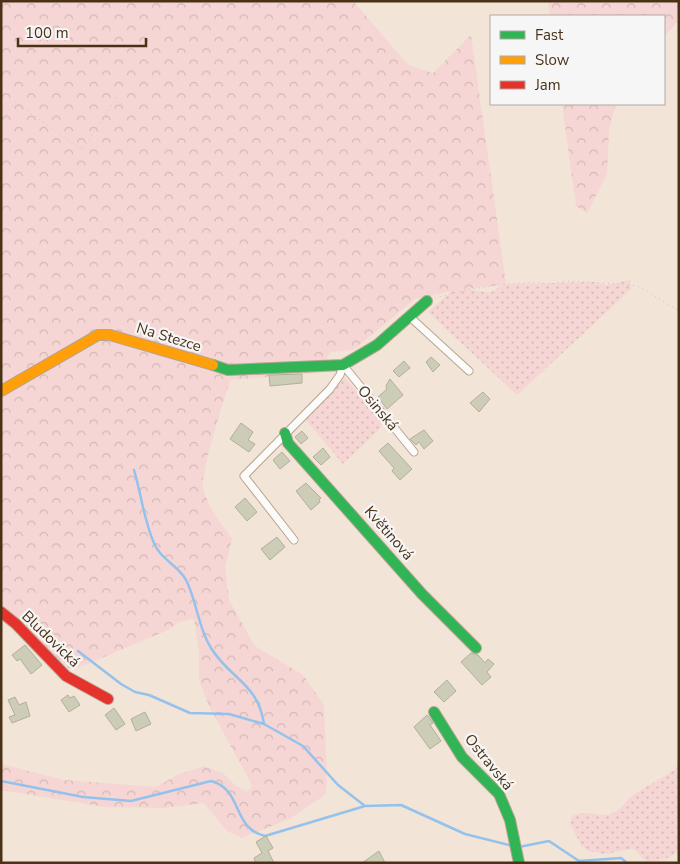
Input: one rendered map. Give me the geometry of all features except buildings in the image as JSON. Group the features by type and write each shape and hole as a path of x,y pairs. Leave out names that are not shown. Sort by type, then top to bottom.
{"street":[{"name":"Na Stezce","path":"1,391 98,335 110,335 228,370 343,365 358,359 372,349 428,301"},
{"path":"410,317 469,371"},
{"path":"294,540 243,478 336,381 343,365"},
{"name":"Osinská","path":"343,365 414,452"},
{"name":"Květinová","path":"285,433 288,443 422,594 476,648"},
{"name":"Bludovická","path":"1,612 16,624 66,676 108,699"},
{"name":"Ostravská","path":"434,712 462,756 498,794 510,820 519,863"}],"path":[{"path":"1,123 15,102 82,150 119,94"},
{"path":"428,301 466,290 506,284 538,282 552,284 565,281 638,286 679,312"}],"green space":[{"path":"1,1 353,1 408,65 433,73 471,35 506,284 452,291 415,299 353,350 330,352 320,373 231,380 219,417 205,469 203,488 211,508 232,538 225,568 229,600 255,646 303,675 324,705 327,783 325,795 289,819 242,838 227,831 204,803 163,808 105,807 1,790 1,764 64,780 156,787 179,774 205,766 224,774 236,786 247,792 252,785 210,708 199,680 199,652 194,619 179,622 168,630 78,668 68,668 13,614 1,622"},
{"path":"548,1 679,1 679,20 665,36 665,15 550,15"},
{"path":"562,105 616,105 609,130 607,174 587,213 576,206"},
{"path":"630,280 631,289 517,395 428,312 452,291 464,289 490,293 504,284 594,282 607,285"},
{"path":"345,378 383,421 379,430 343,464 305,419"},
{"path":"679,766 679,849 676,853 664,859 646,861 635,850 630,849 606,854 588,851 581,845 570,823 572,816 584,813 608,815 613,813 619,810 633,795"}],"waterway":[{"path":"134,470 148,526 157,549 183,575 190,588 200,623 211,648 226,667 250,690 261,710 264,724"},
{"path":"78,651 121,684 135,692 149,695 190,713 229,714 264,724 303,746 338,785 365,806 401,805 465,834 513,846"},
{"path":"1,781 83,797 131,801 211,781 221,785 228,792 247,826 265,836 365,806"},
{"path":"519,847 549,841 579,861 621,858 627,863"}],"traffic: fast":[{"path":"213,365 228,370 343,365 377,345 427,301"},
{"path":"285,433 288,443 422,594 476,648"},
{"path":"434,712 462,757 499,794 510,820 519,863"}],"traffic: slow":[{"path":"1,391 98,335 110,335 213,365"}],"traffic: jam":[{"path":"1,612 16,624 66,676 108,699"}]}
